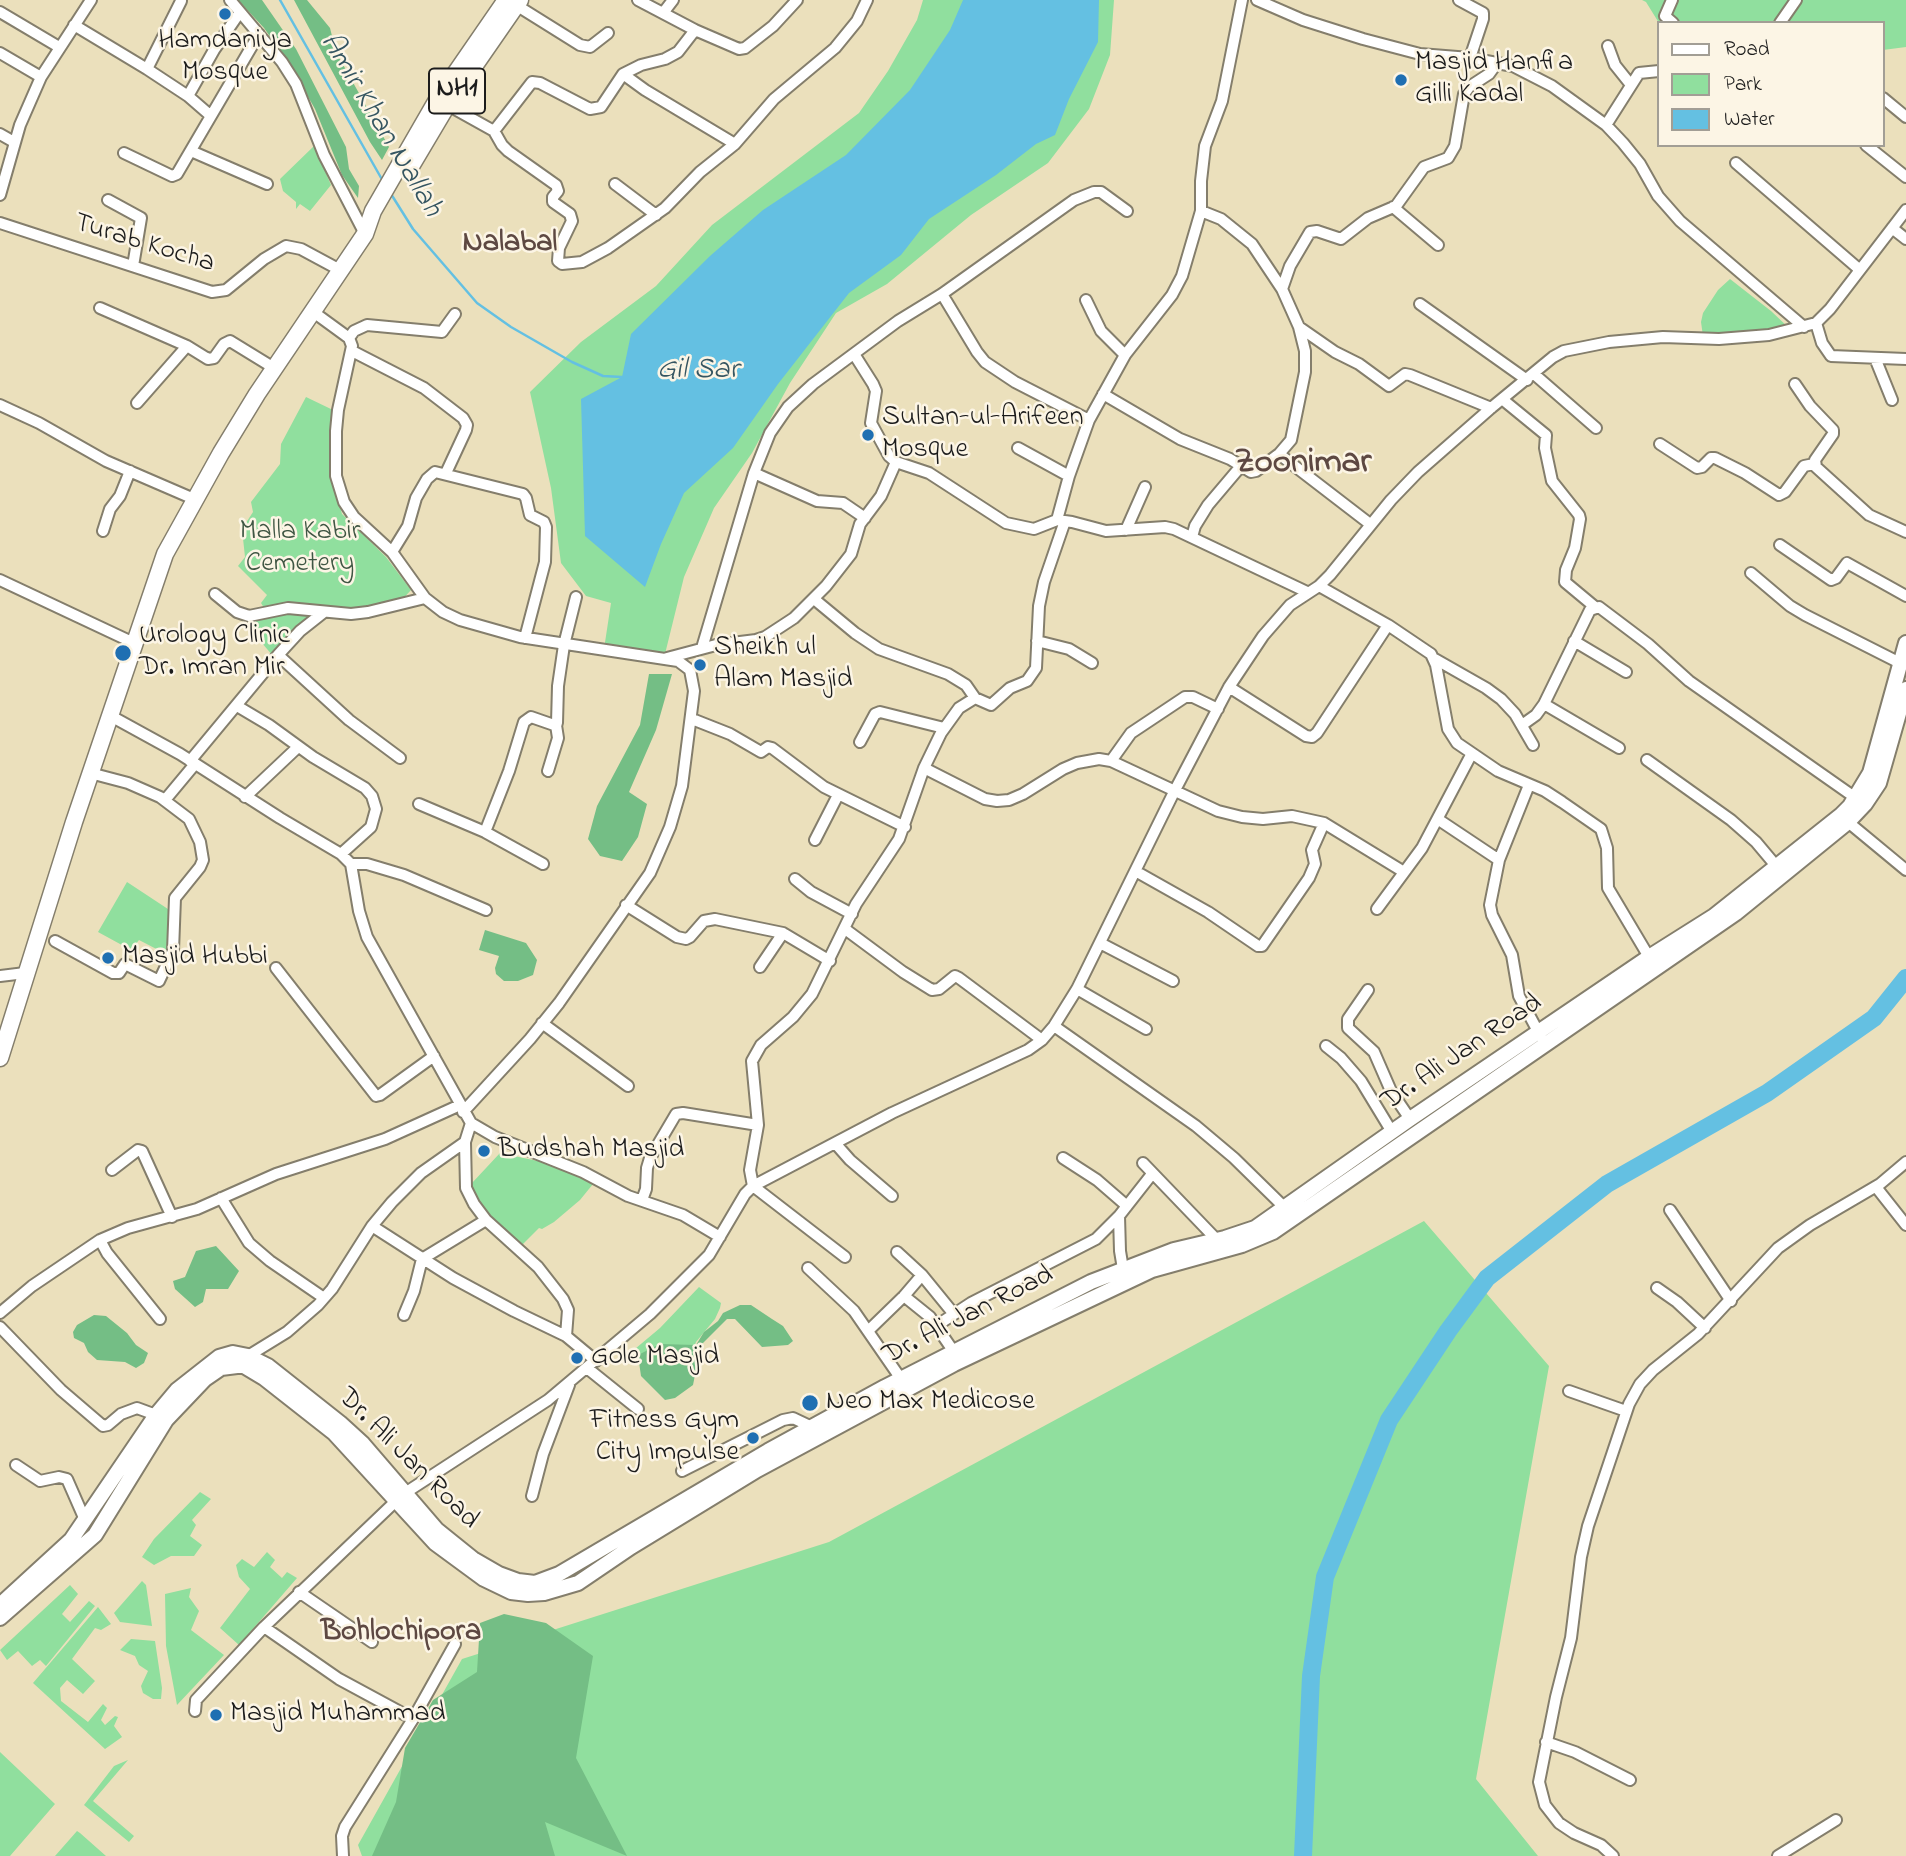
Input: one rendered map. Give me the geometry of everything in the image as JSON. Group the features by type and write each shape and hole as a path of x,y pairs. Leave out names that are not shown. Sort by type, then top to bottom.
{"highway":[{"name":"NH1","path":"0,1058 25,973 46,937 90,773 165,554 194,499 274,368 372,222 442,102 514,2"}],"main road":[{"name":"Dr. Ali Jan Road","path":"0,1605 76,1543 95,1535 166,1420 205,1379 221,1368 244,1366 264,1378 334,1433 400,1497 474,1559 499,1574 518,1581 535,1583 559,1574 812,1427 1091,1282 1174,1250 1255,1228 1410,1119 1542,1038 1736,912 1848,822 1860,801 1870,773 1906,643"},
{"name":"Dr. Ali Jan Road","path":"0,1618 76,1543 85,1520 156,1415 177,1390 219,1357 233,1353 248,1356 268,1366 363,1444 435,1543 460,1563 511,1592 544,1593 578,1583 631,1547 757,1470 954,1364 1141,1274 1242,1245 1273,1232 1542,1038 1649,957 1705,922 1860,801 1879,783 1906,689"}],"street":[{"path":"0,195 15,142 41,77 91,0"},
{"path":"229,0 259,34 296,84 324,155 372,222"},
{"path":"638,0 733,49 744,48 773,26 797,0"},
{"path":"663,13 673,0"},
{"path":"442,102 494,131 508,151 558,188 553,202 570,214 572,220 557,256 562,264 573,264 589,259 656,215 700,172 735,144 774,99 835,48 857,21 867,0"},
{"path":"814,599 879,649 948,674 966,685 975,698 991,705 1010,688 1027,681 1036,668 1037,621 1069,475 1089,420 1125,355 1172,295 1182,276 1201,211 1200,181 1205,146 1222,101 1242,0"},
{"path":"1257,0 1303,20 1395,48 1420,54 1470,58 1513,66 1552,86 1606,125 1640,164 1658,196 1679,221 1804,327"},
{"path":"1459,0 1483,13 1470,58"},
{"path":"1671,21 1665,16 1672,0"},
{"path":"1781,21 1796,0"},
{"path":"147,69 181,1"},
{"path":"514,2 580,45 590,47 608,33"},
{"path":"0,12 59,47"},
{"path":"188,96 214,50 240,12"},
{"path":"74,25 188,96 211,116"},
{"path":"494,131 532,82 536,81 596,109 604,103 623,74 678,52 695,30"},
{"path":"124,153 175,176 259,34"},
{"path":"1608,46 1615,65 1631,85"},
{"path":"0,53 41,77"},
{"path":"1282,289 1290,266 1310,232 1317,230 1341,239 1368,218 1394,207 1402,200 1424,167 1448,158 1455,146 1464,94 1469,87 1489,74 1497,63"},
{"path":"1606,125 1642,71 1658,71"},
{"path":"623,74 735,144"},
{"path":"1885,100 1906,117"},
{"path":"0,134 15,142"},
{"path":"1868,147 1906,177"},
{"path":"191,150 267,184"},
{"path":"1736,163 1860,270"},
{"path":"615,184 656,215"},
{"path":"702,648 754,473 770,433 788,407 813,384 898,321 942,294 1074,200 1086,194 1101,192 1127,211"},
{"path":"108,200 141,218 134,266"},
{"path":"1394,207 1438,245"},
{"path":"195,1711 196,1700 264,1627 400,1497 569,1384 650,1314 709,1255 752,1186 940,1090 1028,1050 1042,1040 1077,989 1229,687 1280,615 1330,575 1370,524 1418,472 1491,408 1564,351 1609,342 1663,337 1718,339 1769,335 1816,323 1906,210"},
{"path":"1103,394 1180,439 1251,472 1279,454 1291,440 1305,372 1305,351 1299,327 1282,289 1262,258 1239,232 1220,219 1201,211"},
{"name":"Turab Kocha","path":"0,223 212,292 226,290 264,259 286,246 300,249 340,270"},
{"path":"1892,228 1906,239"},
{"path":"942,294 985,362 1015,382 1089,420"},
{"path":"1086,300 1101,331 1125,355"},
{"path":"1420,304 1530,377 1596,428"},
{"path":"100,308 211,359 230,341 274,368"},
{"path":"0,1313 32,1286 100,1240 128,1228 172,1217 276,1174 385,1139 462,1108 542,1023 585,967 650,873 670,827 682,786 692,719 694,691 690,670 678,661 667,658 526,638 460,620 443,612 425,598 392,552 354,517 344,502 336,476 338,411 352,351 349,338 312,311"},
{"path":"349,338 354,331 367,325 442,332 455,314"},
{"path":"1816,323 1822,343 1831,356 1906,359"},
{"path":"1299,327 1389,386 1405,374 1410,374 1491,408"},
{"path":"137,403 187,346"},
{"path":"352,351 424,388 463,418 467,425 466,430 446,473"},
{"path":"854,354 876,391 871,423 889,456 929,473 1006,523 1025,529 1061,521 1106,531 1165,527 1192,537 1307,592"},
{"path":"1875,358 1892,400"},
{"path":"1795,384 1810,406 1833,430 1814,464"},
{"path":"1503,399 1546,435 1545,453 1552,481 1579,515 1565,582 1595,607 1603,609 1621,622 1708,695 1860,801"},
{"path":"0,405 31,419 106,461 194,499"},
{"path":"1660,443 1697,468 1715,458 1779,495 1785,492 1804,466 1814,464"},
{"path":"1018,448 1069,475"},
{"path":"1279,454 1370,524"},
{"path":"667,658 702,648 745,643 765,637 794,618 814,599 851,554 860,524 881,496 896,461"},
{"path":"1814,464 1869,515 1906,531"},
{"path":"1192,537 1195,526 1208,505 1241,466"},
{"path":"103,531 110,509 120,496 130,471"},
{"path":"392,552 408,526 416,498 427,479 435,472 523,494 527,498 530,515 544,522 546,537 545,562 526,638"},
{"path":"754,473 817,501 843,503 864,517"},
{"path":"1126,530 1144,487"},
{"path":"1780,545 1830,580 1836,578 1847,564 1906,596"},
{"path":"1751,573 1790,606 1900,663"},
{"path":"0,580 134,643"},
{"path":"1319,586 1388,625 1422,647 1434,659 1493,694 1522,725 1533,745"},
{"path":"215,594 237,612 249,616 288,608 351,614 425,598"},
{"path":"548,771 558,738 556,725 564,645 576,597"},
{"path":"1522,725 1536,715 1544,704 1590,610 1595,607"},
{"path":"165,800 278,655 300,631 324,612"},
{"path":"1229,687 1306,736 1312,737 1388,625"},
{"path":"1574,641 1626,672"},
{"path":"1037,642 1069,649 1092,663"},
{"path":"278,655 349,720 400,758"},
{"path":"1434,659 1448,729 1457,743 1498,771 1563,802 1601,829 1607,848 1608,888 1649,957"},
{"path":"1111,761 1139,727 1185,697 1218,709"},
{"path":"845,1256 752,1186 750,1170 758,1125 752,1061 755,1053 804,1004 830,961 852,914 905,827 924,768 944,728 959,708 975,698"},
{"path":"1544,704 1619,748"},
{"path":"237,706 365,788 372,796 376,809 371,827 341,854"},
{"path":"860,742 875,714 880,712 944,728"},
{"path":"109,715 193,763 341,854 351,863 367,864 404,875 486,910"},
{"path":"485,832 509,771 524,722 531,718 556,725"},
{"path":"692,719 730,734 761,752 772,748 808,777 838,795 905,827"},
{"path":"245,797 299,747"},
{"path":"1377,909 1438,820 1471,754"},
{"path":"924,768 985,799 997,801 1009,800 1023,794 1077,763 1099,759 1111,761 1218,811 1263,819 1292,816 1324,824 1404,873"},
{"path":"1647,760 1746,832 1777,867"},
{"path":"46,937 113,973 122,971 125,964 159,981 173,951 175,898 203,860 195,828 189,819 165,800 128,783 90,773"},
{"path":"1529,785 1499,860 1490,905 1492,915 1513,955 1518,996 1542,1038"},
{"path":"815,840 838,795"},
{"path":"419,804 485,832 543,864"},
{"path":"1438,820 1499,860"},
{"path":"1848,822 1906,870"},
{"path":"1136,872 1262,946 1310,878 1315,864 1312,850 1324,824"},
{"path":"351,863 359,911 367,937 471,1123 495,1137 569,1166 628,1196 683,1214 720,1237"},
{"path":"795,879 811,892 852,914"},
{"path":"626,905 677,937 691,937 708,919 783,933 830,961"},
{"path":"845,929 902,972 932,990 939,989 955,976 960,978 1042,1040"},
{"path":"760,967 783,933"},
{"path":"1100,943 1173,981"},
{"path":"276,968 376,1096 380,1096 434,1056"},
{"path":"0,976 25,973"},
{"path":"1077,989 1146,1029"},
{"path":"1368,990 1348,1019 1348,1028 1374,1052 1391,1091 1410,1119"},
{"path":"542,1023 628,1086"},
{"path":"1054,1026 1196,1126 1234,1158 1285,1208"},
{"path":"1326,1046 1341,1058 1361,1081 1392,1132"},
{"path":"642,1200 650,1158 676,1114 758,1125"},
{"path":"471,1123 465,1142 466,1188 486,1220 538,1267 563,1298 568,1310 566,1336"},
{"path":"248,1356 287,1332 324,1298 372,1226 421,1173 465,1142"},
{"path":"835,1143 850,1160 892,1196"},
{"path":"112,1170 138,1150 142,1151 172,1217"},
{"path":"1063,1158 1097,1180 1127,1206"},
{"path":"1613,1856 1601,1844 1566,1828 1545,1805 1539,1782 1571,1638 1583,1546 1626,1411 1640,1384 1705,1328 1778,1248 1876,1187 1906,1161"},
{"path":"1143,1163 1217,1240"},
{"path":"936,1326 953,1313 1089,1243 1119,1216 1152,1174"},
{"path":"1876,1187 1906,1225"},
{"path":"220,1198 249,1243 324,1298"},
{"path":"1670,1210 1731,1301"},
{"path":"1119,1216 1123,1269"},
{"path":"404,1315 414,1291 422,1259 486,1220"},
{"path":"372,1226 422,1259 514,1311 566,1336 591,1365 638,1409"},
{"path":"100,1240 107,1253 160,1318"},
{"path":"897,1252 922,1275 953,1313"},
{"path":"808,1268 843,1298 869,1330 901,1379"},
{"path":"869,1330 922,1275"},
{"path":"1657,1288 1705,1328"},
{"path":"904,1296 915,1303 936,1326 954,1352"},
{"path":"0,1326 61,1390 98,1423 108,1425 121,1414 137,1408 156,1415"},
{"path":"532,1496 543,1454 569,1384"},
{"path":"1569,1391 1626,1411"},
{"path":"682,1471 783,1420 793,1418 812,1427"},
{"path":"16,1465 40,1481 58,1477 67,1479 85,1520"},
{"path":"299,1592 372,1642"},
{"path":"264,1627 339,1679 413,1719"},
{"path":"343,1856 342,1836 345,1827 413,1719 455,1644"},
{"path":"1546,1742 1575,1752 1630,1780"},
{"path":"1778,1856 1836,1820"}],"green space":[{"path":"238,0 262,0 296,49 346,147 349,169 359,186 358,198 342,175 315,109 290,65 264,28"},
{"path":"294,0 307,0 330,28 336,52 389,147 382,160 370,142"},
{"name":"Gil Sar","path":"923,0 1114,0 1110,55 1089,109 1048,163 971,215 887,284 836,313 790,383 752,453 714,508 684,577 665,654 604,649 611,603 586,596 561,563 551,488 530,392 581,342 656,286 712,225 859,113 888,71 917,20"},
{"path":"1642,0 1906,0 1906,47 1885,50 1885,21 1658,21"},
{"path":"314,146 331,185 310,211 300,204 296,209 296,202 283,191 280,179"},
{"path":"1730,279 1790,329 1703,336 1703,313 1718,290"},
{"name":"Malla Kabir Cemetery","path":"306,397 333,410 335,488 342,514 386,557 411,590 400,602 362,611 266,611 261,603 267,595 238,566 245,557 242,529 253,512 251,502 280,464 281,444"},
{"path":"296,613 313,616 273,656 250,629 253,621"},
{"path":"649,674 672,674 656,730 629,792 647,804 638,837 622,861 600,856 588,839 597,806 640,725"},
{"path":"127,882 171,911 168,955 139,940 131,950 98,932"},
{"path":"485,930 526,943 537,960 533,975 518,981 504,981 496,974 499,956 479,950"},
{"path":"500,1153 552,1164 593,1184 580,1200 554,1222 539,1228 521,1246 490,1219 472,1194 472,1183"},
{"path":"1424,1221 1549,1366 1476,1779 1538,1856 362,1856 358,1845 462,1659 829,1542"},
{"path":"216,1246 239,1271 228,1289 206,1289 203,1302 195,1307 175,1289 173,1281 185,1277 196,1251"},
{"path":"699,1287 721,1303 715,1319 696,1342 691,1355 648,1364 630,1364 623,1359 660,1328"},
{"path":"740,1305 751,1305 783,1326 793,1341 788,1345 762,1347 735,1319 727,1319 701,1345 693,1385 675,1398 665,1400 641,1376 638,1355 660,1344 696,1345 704,1332 718,1321 723,1313"},
{"path":"94,1315 106,1316 148,1353 144,1363 136,1368 125,1362 97,1360 88,1352 84,1343 74,1338 73,1332 77,1325"},
{"path":"200,1492 211,1499 192,1520 196,1525 190,1536 202,1545 194,1556 171,1556 154,1565 142,1557 154,1539"},
{"path":"267,1552 275,1560 270,1567 282,1578 287,1572 297,1578 239,1645 220,1628 250,1589 239,1577 236,1565 242,1559 254,1567"},
{"path":"142,1581 146,1585 152,1626 120,1622 114,1613"},
{"path":"70,1585 78,1594 62,1614 70,1622 89,1601 95,1606 46,1666 40,1660 32,1666 18,1651 7,1660 0,1650"},
{"path":"191,1588 189,1597 199,1611 191,1630 224,1655 177,1705 166,1646 165,1594"},
{"path":"98,1607 111,1624 101,1630 95,1628 72,1659 95,1681 83,1694 67,1680 60,1688 61,1701 88,1722 103,1704 107,1708 101,1720 105,1725 115,1716 118,1717 114,1726 122,1737 105,1749 33,1683"},
{"path":"504,1614 546,1623 593,1656 576,1758 627,1856 545,1822 555,1856 372,1856 396,1802 405,1748 433,1700 477,1672 480,1623"},
{"path":"131,1639 155,1641 162,1688 161,1699 153,1699 143,1693 141,1686 148,1671 139,1665 135,1656 120,1650"},
{"path":"0,1752 55,1804 10,1856 0,1856"},
{"path":"128,1760 93,1801 134,1836 129,1842 84,1805 114,1766"},
{"path":"77,1831 80,1833 106,1856 55,1856"}],"water":[{"name":"Gil Sar","path":"963,0 1099,0 1098,42 1069,99 1055,135 1036,144 996,175 929,219 901,255 849,293 778,384 733,448 684,493 645,587 585,536 581,399 622,377 631,334 710,256 763,210 846,155 910,90 950,30"}],"waterway":[{"name":"Amir Khan Nallah","path":"280,0 384,183"},
{"name":"Amir Khan Nallah","path":"391,194 413,229 477,303 511,327 572,362 603,376 622,377"},
{"path":"1303,1856 1311,1676 1325,1577 1389,1420 1448,1331 1487,1278 1607,1184 1767,1093 1874,1018 1906,978"}],"place":[{"name":"Hamdaniya Mosque","path":"225,14"},
{"name":"Masjid Hanfia Gilli Kadal","path":"1401,80"},
{"name":"Sultan-ul-Arifeen Mosque","path":"868,435"},
{"name":"Urology Clinic Dr. Imran Mir","path":"123,653"},
{"name":"Sheikh ul Alam Masjid","path":"700,665"},
{"name":"Masjid Hubbi","path":"108,958"},
{"name":"Budshah Masjid","path":"484,1151"},
{"name":"Gole Masjid","path":"577,1358"},
{"name":"Neo Max Medicose","path":"810,1403"},
{"name":"Fitness Gym City Impulse","path":"753,1438"},
{"name":"Masjid Muhammad","path":"216,1715"}],"district":[{"name":"Nalabal","path":"510,245"},
{"name":"Zoonimar","path":"1303,465"},
{"name":"Bohlochipora","path":"401,1634"}]}
